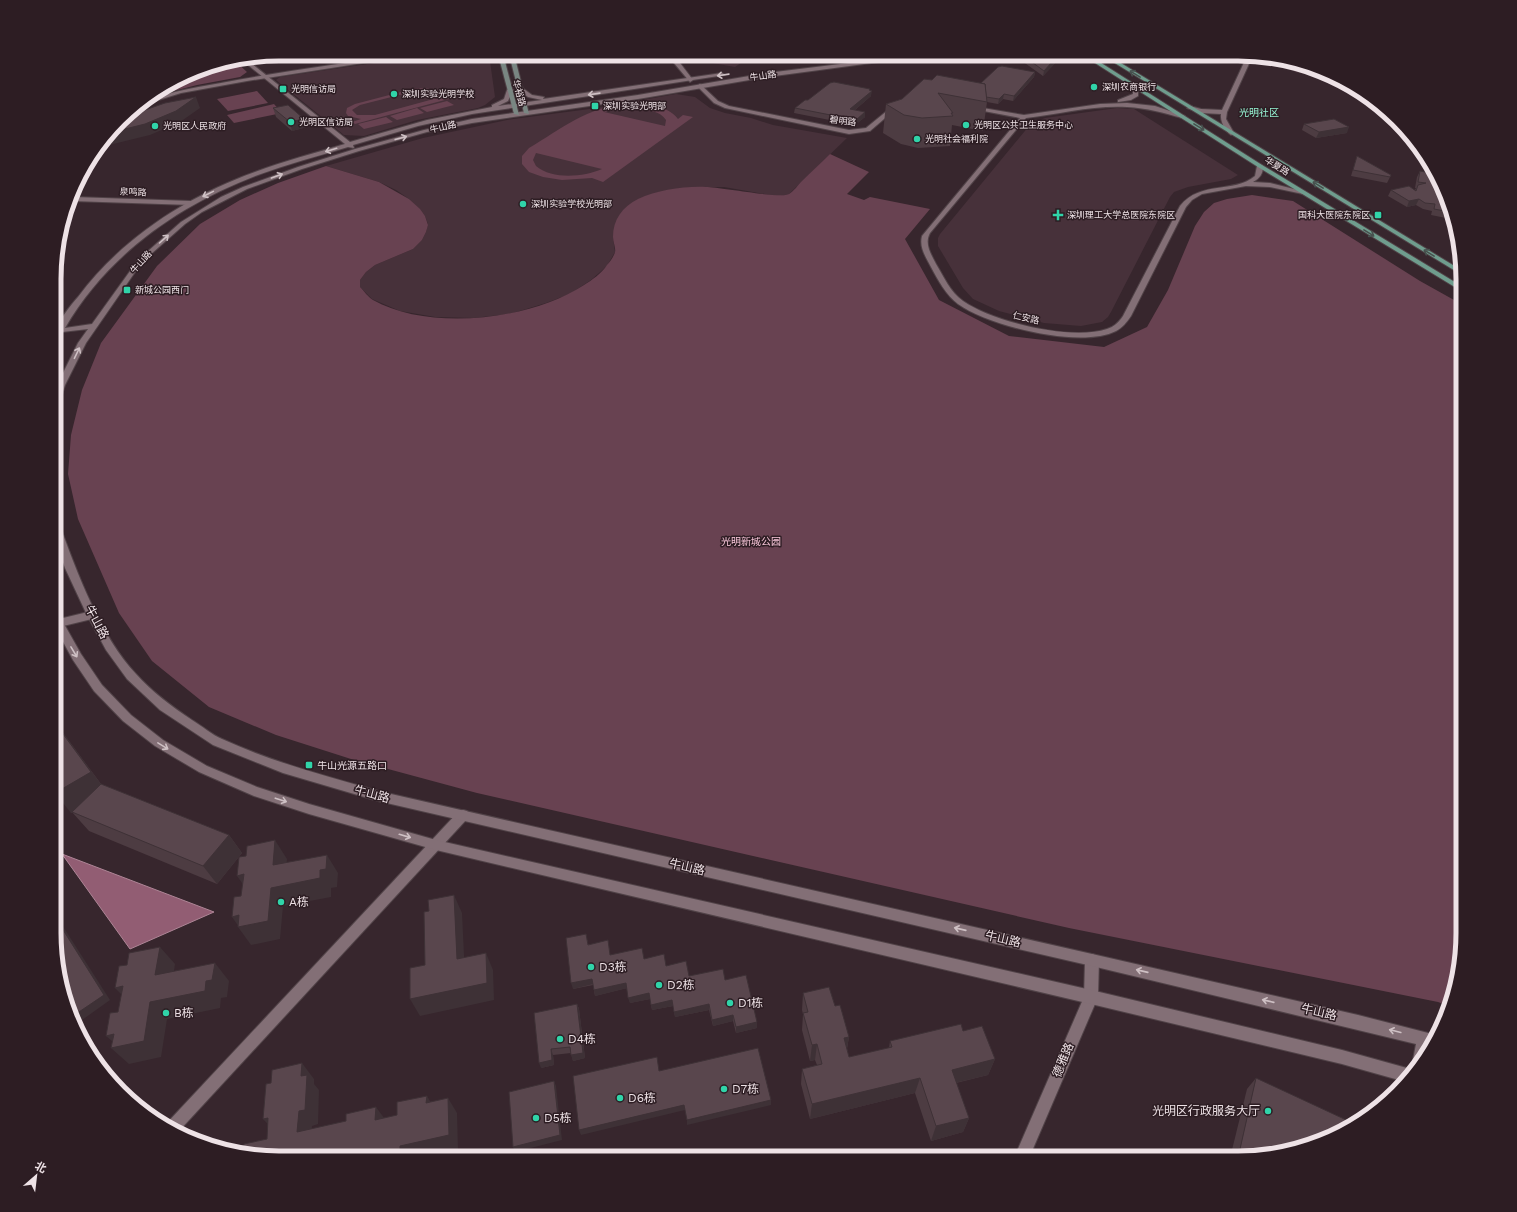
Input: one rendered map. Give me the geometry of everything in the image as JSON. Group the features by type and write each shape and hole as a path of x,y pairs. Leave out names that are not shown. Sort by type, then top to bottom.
{"main road":[{"name":"华裕路","path":"502,61 517,114"},
{"name":"华裕路","path":"513,61 521,89 523,104 527,113"},
{"name":"华夏路","path":"1093,61 1260,166 1456,286"},
{"name":"华夏路","path":"1113,61 1456,269"}],"street":[{"path":"154,101 180,92 264,76 370,61"},
{"path":"679,61 677,63 690,80"},
{"name":"牛山路","path":"742,72 830,61"},
{"name":"牛山路","path":"61,385 90,330 140,261 177,228 200,211 223,198 268,179 356,150 453,125 700,86 882,61"},
{"path":"1230,132 1223,119 1224,112 1248,61"},
{"path":"248,63 356,150"},
{"name":"牛山路","path":"61,327 86,289 109,263 152,228 191,203 253,175 349,144 428,121 514,105 727,74"},
{"name":"碧明路","path":"700,86 716,102 727,107 849,132 868,130 899,103"},
{"path":"964,105 1024,117 1100,106 1133,98 1136,93 1135,87"},
{"path":"521,89 526,94 536,98 564,98"},
{"path":"473,112 503,102 508,97 510,90"},
{"path":"1100,106 1142,106 1182,116"},
{"path":"1190,108 1201,111 1224,112"},
{"name":"仁安路","path":"1024,117 927,232 923,242 926,251 953,296 979,313 1004,322 1042,331 1071,335 1096,334 1113,329 1127,316 1186,202 1207,191 1246,184 1270,185 1303,192"},
{"path":"1246,184 1258,177 1260,174 1260,166"},
{"name":"泉鸣路","path":"77,198 191,203"},
{"path":"61,333 90,330"},
{"name":"牛山路","path":"61,543 70,568 92,615 110,647 131,676 164,707 217,742 283,768 378,796 1092,960 1358,1022 1428,1040"},
{"path":"61,621 92,615"},
{"path":"61,630 98,688 127,718 159,743 203,769 254,792 436,845 1091,997 1335,1055 1404,1074"},
{"path":"175,1125 463,815"},
{"name":"德雅路","path":"1024,1151 1091,997 1092,960"}],"shaded area":[{"name":"深圳实验光明学校","path":"387,61 490,61 495,97 485,105 478,108 417,120 364,136 344,135 276,80 280,77"},
{"path":"701,61 744,61 735,67"},
{"path":"1295,69 1314,75 1294,72"},
{"name":"深圳实验学校光明部","path":"676,94 695,97 710,108 725,113 751,118 773,125 847,138 788,195 776,196 724,187 704,187 684,188 659,192 637,200 613,237 615,252 607,266 591,280 570,294 546,303 510,314 473,318 435,317 400,311 372,299 360,287 360,280 366,272 375,265 413,249 422,240 428,224 425,216 409,199 396,190 379,182 326,166 423,138 507,120 597,108"},
{"name":"深圳理工大学总医院东院区","path":"1117,108 1134,109 1238,175 1231,179 1188,187 1174,192 1170,197 1111,312 1102,322 1081,326 1044,323 999,311 973,299 963,288 938,246 938,238 940,234 1029,126 1045,118"},
{"path":"62,854 214,912 130,949"}],"green space":[{"path":"239,65 247,72 240,77 197,85 165,93 183,83 223,68"},
{"path":"416,88 432,89 441,93 441,98 467,91 471,93 355,124 352,122 361,119 348,116 346,113 347,108 355,104","holes":["419,90 436,95 430,100 375,115 357,115 352,110 360,105"]},
{"path":"257,91 268,103 228,111 217,99"},
{"path":"447,101 454,105 427,112 420,108"},
{"path":"274,104 282,113 234,123 227,115"},
{"path":"626,104 647,105 667,110 678,119 683,115 693,117 603,182 592,178 562,180 543,177 529,172 522,164 522,156 529,148 575,120 599,109","holes":["638,108 654,111 666,120 665,126 604,112 616,109","536,153 602,169 586,174 568,176 551,174 536,166 533,160"]},
{"path":"417,108 424,113 397,120 390,116"},
{"path":"386,117 393,122 364,129 358,124"},
{"name":"光明新城公园","path":"830,154 869,172 847,194 864,200 870,197 930,209 905,239 939,300 1009,336 1104,347 1147,327 1168,290 1195,226 1204,212 1214,203 1227,199 1252,195 1293,201 1420,281 1456,301 1456,947 1452,976 1444,1004 1069,928 477,793 351,759 276,735 209,707 152,661 119,613 78,519 68,474 71,435 82,390 101,343 157,266 200,224 240,200 278,183 326,166 379,182 409,199 420,209 425,216 428,225 422,240 413,249 375,265 366,272 360,280 360,287 373,300 396,310 423,316 451,319 480,318 509,314 537,307 562,297 600,274 611,261 614,254 615,249 613,231 617,220 627,206 638,199 663,191 698,187 784,195 793,191"}],"building":[{"path":"1030,61 1053,61 1044,71"},
{"path":"1002,66 1035,72 1014,96 1004,94 999,99 986,97 985,84 981,83 998,67"},
{"path":"937,75 985,84 987,102 938,93 953,113 951,113 953,116 922,118 904,115 886,104 902,99 924,79 932,80"},
{"path":"834,82 870,89 869,90 872,91 850,109 865,112 856,120 795,108 830,83"},
{"path":"196,97 176,111 145,124 120,130 138,112 165,103"},
{"path":"288,105 304,119 290,122 273,108"},
{"path":"1334,119 1349,127 1319,132 1304,124"},
{"path":"1357,156 1391,175 1390,177 1353,170"},
{"path":"1420,171 1428,173 1445,211 1434,209 1435,204 1425,203 1419,199 1409,201 1391,190 1409,186 1416,191 1418,185 1426,183 1418,182"},
{"path":"61,731 91,772 61,790"},
{"path":"101,784 229,835 203,866 72,812"},
{"path":"275,840 273,865 327,855 326,869 320,870 320,878 271,888 268,921 238,927 239,915 232,917 234,897 241,896 244,874 237,876 239,857 246,856 247,846"},
{"path":"454,895 457,959 486,953 487,983 410,999 410,968 425,965 424,912 429,911 428,900"},
{"path":"61,927 104,995 77,1013 65,976 61,947"},
{"path":"586,934 588,945 608,940 610,955 642,948 644,959 664,954 666,966 686,961 689,976 723,969 725,980 746,975 757,1022 736,1027 733,1015 712,1020 709,1004 674,1012 672,1000 651,1005 649,993 628,998 626,983 594,990 592,979 571,983 566,938"},
{"path":"160,947 155,975 215,963 212,980 206,981 205,991 150,1002 144,1041 111,1048 114,1034 106,1036 110,1013 118,1012 123,986 115,988 119,966 127,965 129,953"},
{"path":"829,987 835,1006 840,1005 849,1037 844,1038 849,1057 892,1047 890,1041 961,1024 963,1031 982,1026 995,1059 952,1070 969,1118 936,1126 920,1078 812,1104 802,1069 822,1064 817,1044 812,1045 803,1013 808,1012 803,993"},
{"name":"D4栋","path":"577,1004 583,1053 571,1055 570,1047 551,1049 552,1060 539,1063 534,1013"},
{"path":"758,1048 771,1100 687,1120 684,1105 579,1130 573,1076 657,1057 659,1071"},
{"path":"302,1063 301,1076 307,1075 305,1110 299,1111 297,1132 346,1121 346,1114 376,1107 375,1120 397,1115 397,1102 427,1096 426,1103 448,1098 449,1135 400,1146 400,1151 265,1151 244,1148 244,1144 267,1139 268,1118 263,1119 266,1084 271,1083 272,1070"},
{"name":"光明区行政服务大厅","path":"1256,1078 1349,1121 1334,1129 1294,1144 1252,1151 1240,1151"},
{"name":"D5栋","path":"554,1081 560,1135 513,1147 509,1092"}],"place":[{"name":"深圳农商银行","path":"1094,87"},
{"name":"光明信访局","path":"283,89"},
{"name":"深圳实验光明学校","path":"394,94"},
{"name":"深圳实验光明部","path":"595,106"},
{"name":"光明区信访局","path":"291,122"},
{"name":"光明区公共卫生服务中心","path":"966,125"},
{"name":"光明区人民政府","path":"155,126"},
{"name":"光明社会福利院","path":"917,139"},
{"name":"深圳实验学校光明部","path":"523,204"},
{"name":"深圳理工大学总医院东院区","path":"1058,215"},
{"name":"国科大医院东院区","path":"1378,215"},
{"name":"新城公园西门","path":"127,290"},
{"name":"牛山光源五路口","path":"309,765"},
{"name":"A栋","path":"281,902"},
{"name":"D3栋","path":"591,967"},
{"name":"D2栋","path":"659,985"},
{"name":"D1栋","path":"730,1003"},
{"name":"B栋","path":"166,1013"},
{"name":"D4栋","path":"560,1039"},
{"name":"D7栋","path":"724,1089"},
{"name":"D6栋","path":"620,1098"},
{"name":"光明区行政服务大厅","path":"1268,1111"},
{"name":"D5栋","path":"536,1118"}],"district":[{"name":"光明社区","path":"1259,112"}]}
